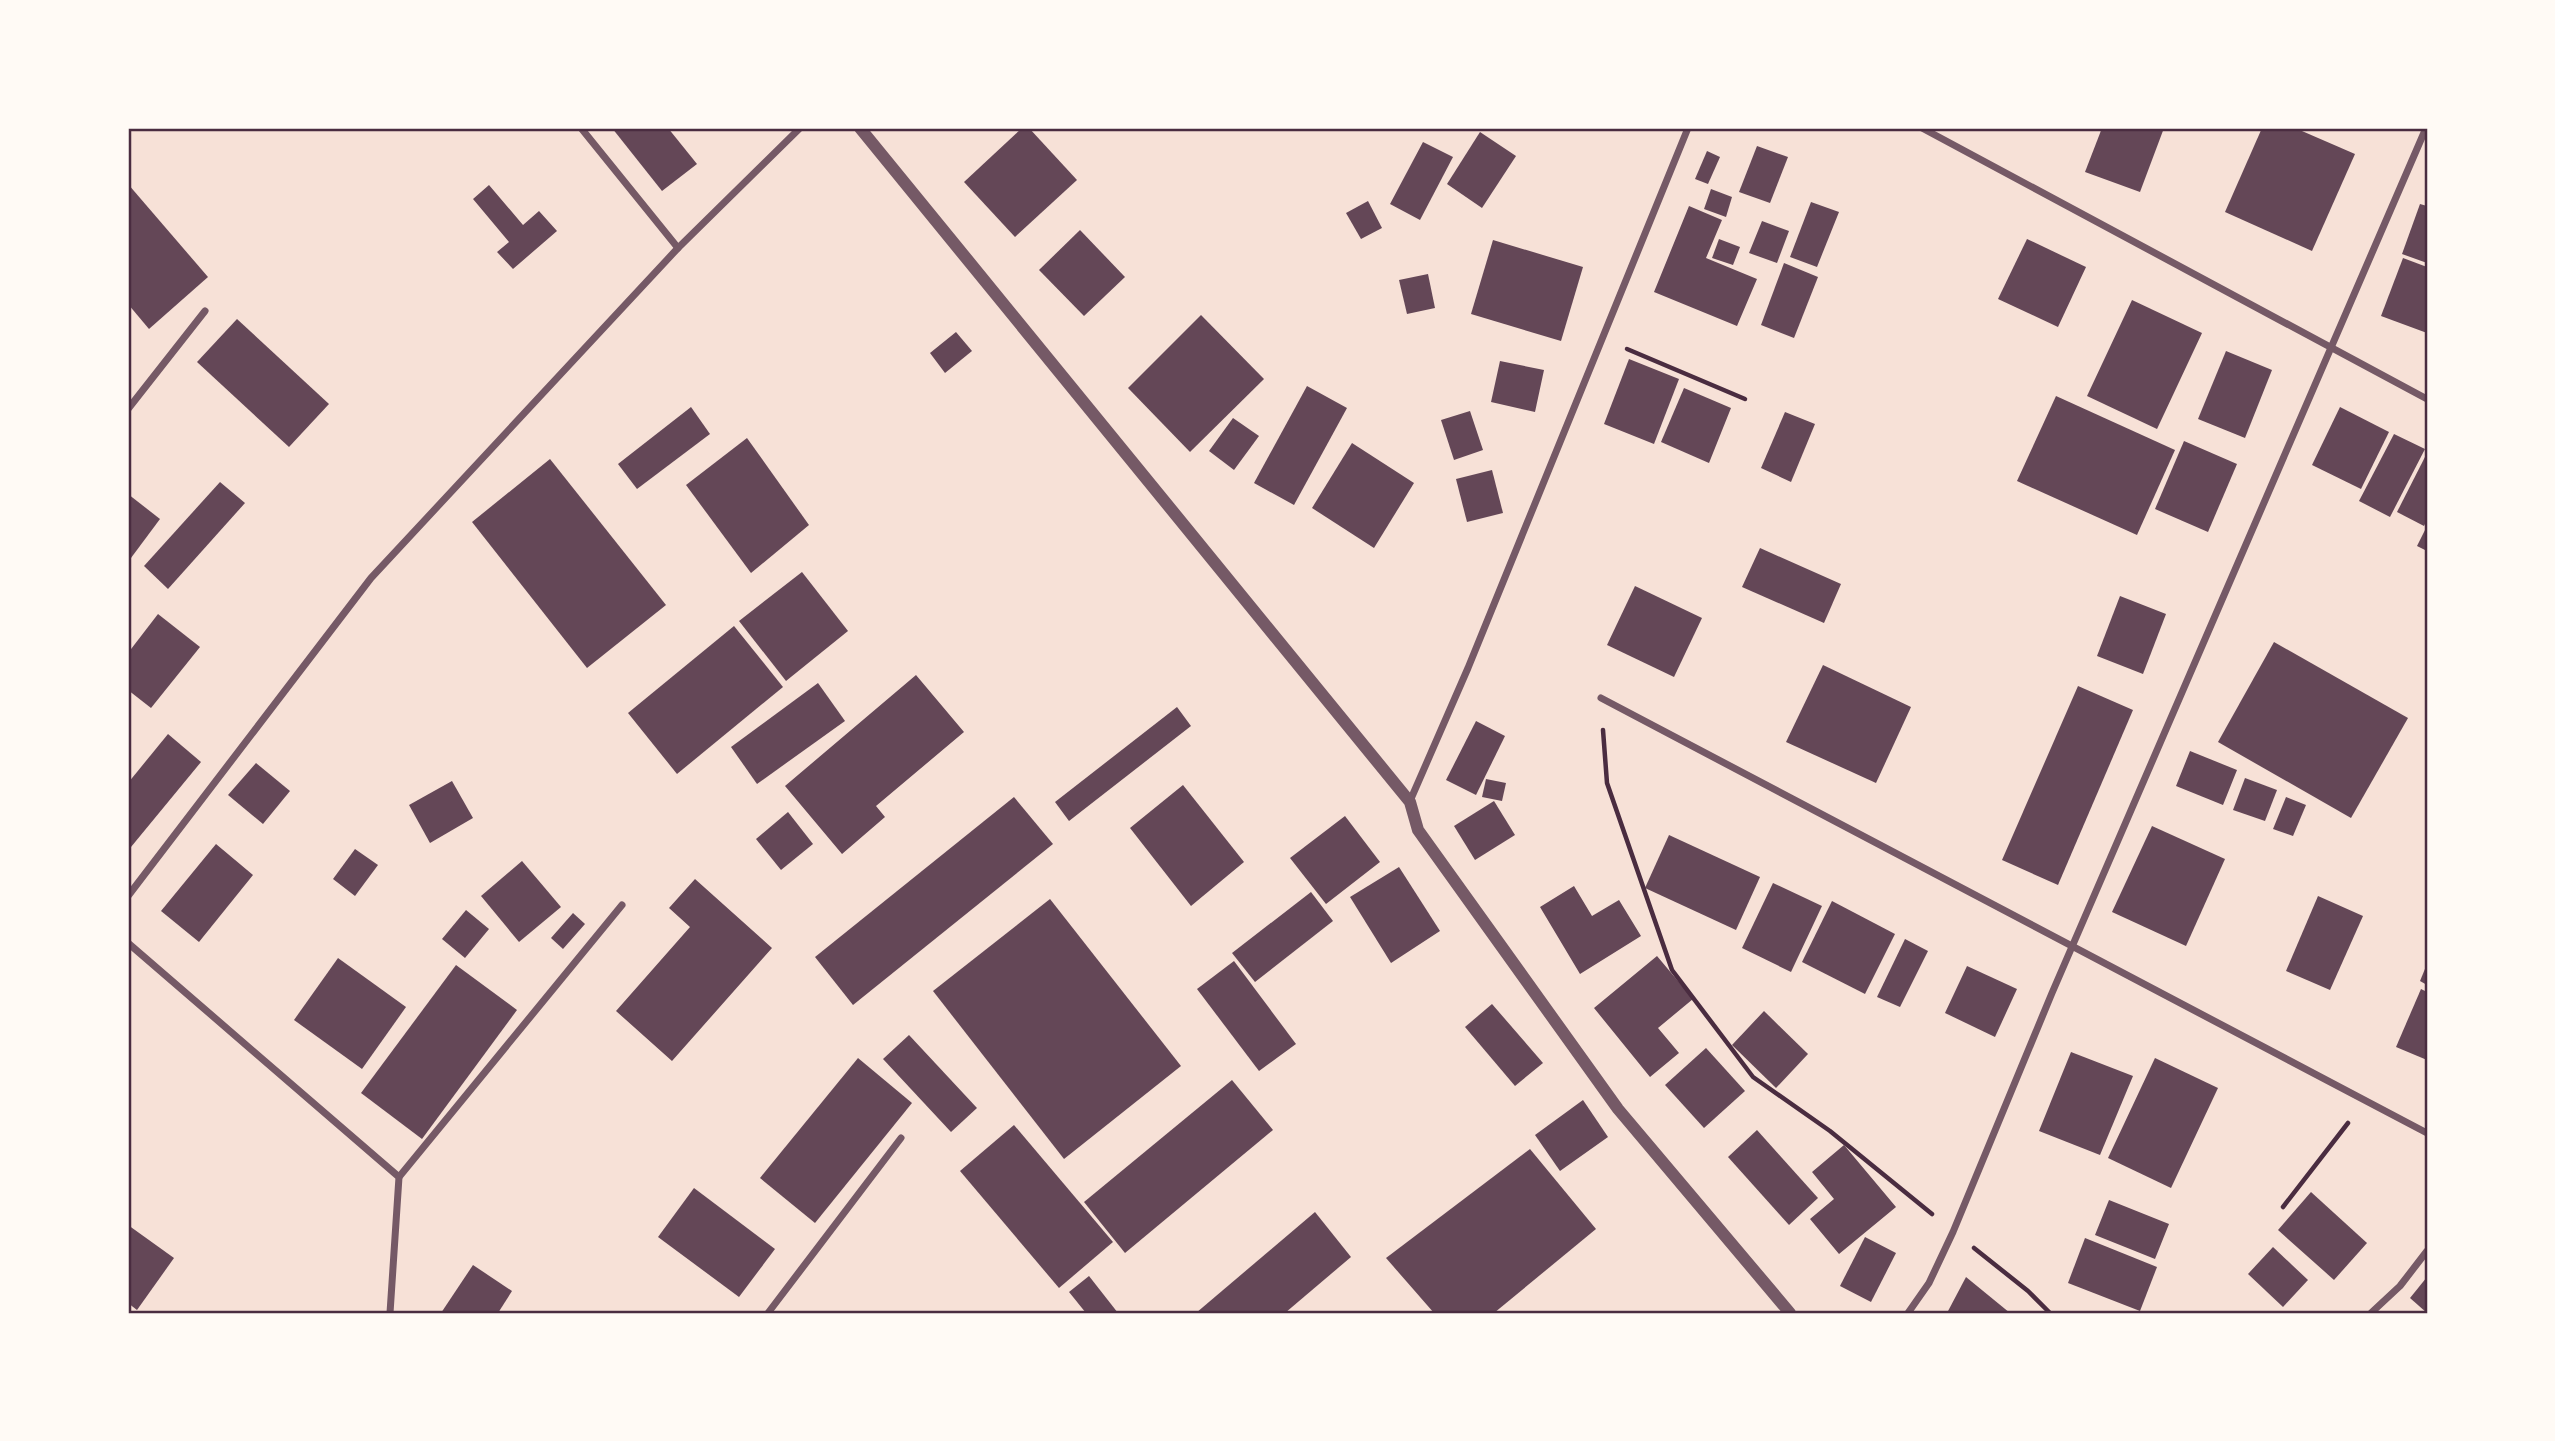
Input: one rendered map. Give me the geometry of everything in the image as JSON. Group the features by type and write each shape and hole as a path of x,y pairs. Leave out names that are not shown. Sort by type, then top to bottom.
{"street":[{"path":"581,128 678,248"},
{"path":"128,896 371,578 678,248 800,128"},
{"path":"860,128 1410,802 1418,830 1618,1109 1790,1313"},
{"path":"1410,802 1468,668 1688,128"},
{"path":"1922,128 2427,399"},
{"path":"1908,1313 1929,1283 1953,1232 2072,946 2426,128"},
{"path":"128,409 205,312"},
{"path":"1601,698 2427,1133"},
{"path":"390,1313 399,1177 622,905"},
{"path":"128,943 399,1177"},
{"path":"768,1313 901,1138"},
{"path":"2371,1313 2400,1286 2427,1251"}],"path":[{"path":"1603,339 1745,399"},
{"path":"1601,698 1607,783 1672,970 1753,1077 1830,1131 2028,1291 2050,1313"},
{"path":"2283,1207 2365,1100"}],"building":[{"path":"612,128 668,128 697,164 662,191"},
{"path":"1022,128 1029,128 1077,180 1015,237 964,182"},
{"path":"2102,128 2164,128 2140,192 2085,172"},
{"path":"2262,128 2295,128 2355,154 2312,251 2225,212"},
{"path":"1480,132 1516,156 1482,208 1447,184"},
{"path":"1423,142 1453,157 1420,220 1390,204"},
{"path":"1757,146 1788,157 1770,203 1739,192"},
{"path":"1707,151 1720,157 1708,184 1695,179"},
{"path":"128,184 208,277 149,329 128,304"},
{"path":"489,185 523,225 539,211 557,231 513,269 497,252 509,242 473,199"},
{"path":"1711,189 1732,197 1726,217 1704,209"},
{"path":"1368,201 1382,228 1361,239 1346,213"},
{"path":"1811,202 1839,212 1817,267 1790,257"},
{"path":"2420,204 2427,206 2427,263 2402,254"},
{"path":"1689,206 1722,220 1706,258 1757,279 1737,326 1654,292"},
{"path":"1762,221 1789,231 1777,263 1749,253"},
{"path":"1080,230 1125,277 1084,316 1039,270"},
{"path":"1719,239 1740,247 1733,265 1712,258"},
{"path":"2027,239 2086,267 2058,327 1998,299"},
{"path":"1493,240 1583,267 1561,341 1471,314"},
{"path":"2403,258 2427,267 2427,333 2381,316"},
{"path":"1784,263 1818,277 1794,338 1761,325"},
{"path":"1428,274 1435,308 1407,314 1399,280"},
{"path":"2132,300 2202,333 2157,429 2087,396"},
{"path":"1201,315 1264,379 1190,452 1128,388"},
{"path":"237,319 329,404 289,447 197,362"},
{"path":"956,332 972,351 945,373 930,353"},
{"path":"2226,351 2272,370 2245,438 2198,419"},
{"path":"1629,359 1679,379 1654,444 1604,424"},
{"path":"1500,361 1544,370 1535,412 1491,402"},
{"path":"1307,386 1347,408 1294,505 1254,483"},
{"path":"1684,388 1731,408 1709,463 1661,442"},
{"path":"2056,396 2175,450 2137,535 2017,481"},
{"path":"691,407 710,434 637,489 618,464"},
{"path":"2340,407 2389,432 2361,489 2312,465"},
{"path":"1470,411 1483,450 1454,460 1441,420"},
{"path":"1785,412 1815,424 1791,482 1761,468"},
{"path":"1233,418 1259,436 1234,470 1209,451"},
{"path":"2394,434 2425,449 2390,517 2359,501"},
{"path":"747,438 809,525 751,573 686,485"},
{"path":"2184,441 2237,464 2208,532 2155,509"},
{"path":"1352,443 1414,483 1374,548 1312,508"},
{"path":"2427,453 2427,520 2424,526 2397,512"},
{"path":"550,459 666,605 587,668 472,522"},
{"path":"1492,470 1503,513 1467,522 1456,479"},
{"path":"220,482 245,503 168,589 144,566"},
{"path":"128,494 160,519 128,562"},
{"path":"2427,526 2427,551 2417,546"},
{"path":"1760,548 1841,584 1824,623 1742,587"},
{"path":"802,572 848,631 786,681 739,621"},
{"path":"1635,586 1702,618 1674,677 1607,645"},
{"path":"2120,596 2166,614 2143,674 2097,656"},
{"path":"158,614 200,647 151,708 128,690 128,653"},
{"path":"734,626 783,687 677,774 628,713"},
{"path":"2274,642 2408,718 2351,818 2218,742"},
{"path":"1823,665 1911,707 1876,783 1786,742"},
{"path":"916,675 964,732 876,806 885,817 842,854 785,786"},
{"path":"818,683 845,721 757,784 731,747"},
{"path":"2078,686 2133,710 2058,885 2002,860"},
{"path":"1177,707 1191,726 1069,821 1055,802"},
{"path":"1476,721 1505,736 1476,795 1446,780"},
{"path":"168,734 201,762 131,847 128,844 128,783"},
{"path":"2190,751 2237,770 2223,805 2176,786"},
{"path":"256,763 290,791 263,824 228,795"},
{"path":"2245,778 2277,790 2265,821 2233,810"},
{"path":"1486,779 1506,783 1502,801 1482,797"},
{"path":"452,781 473,818 430,843 409,805"},
{"path":"1183,785 1244,862 1191,906 1130,828"},
{"path":"1014,797 1053,844 853,1005 815,957"},
{"path":"2286,797 2306,805 2293,836 2273,829"},
{"path":"1494,801 1515,835 1475,860 1454,826"},
{"path":"788,812 813,844 781,870 756,839"},
{"path":"1345,816 1380,862 1326,904 1290,858"},
{"path":"2152,826 2225,859 2186,946 2112,912"},
{"path":"1669,835 1760,877 1736,930 1645,888"},
{"path":"216,844 253,875 199,942 161,911"},
{"path":"355,849 378,865 355,896 333,879"},
{"path":"522,861 561,907 519,942 481,896"},
{"path":"1399,867 1440,931 1391,963 1350,897"},
{"path":"695,879 772,948 672,1061 616,1011 690,927 669,908"},
{"path":"1773,883 1822,906 1791,972 1742,948"},
{"path":"1574,886 1592,916 1619,900 1641,936 1580,974 1540,907"},
{"path":"1311,892 1333,921 1255,982 1232,953"},
{"path":"2318,896 2363,916 2330,990 2286,971"},
{"path":"1050,899 1181,1066 1064,1159 933,991"},
{"path":"1832,901 1895,934 1865,994 1802,962"},
{"path":"466,910 489,929 465,958 442,939"},
{"path":"573,913 585,924 563,949 551,938"},
{"path":"1905,939 1928,951 1900,1007 1877,997"},
{"path":"1657,956 1693,999 1658,1028 1679,1053 1650,1077 1594,1008"},
{"path":"338,958 406,1007 362,1069 294,1020"},
{"path":"1234,961 1296,1044 1259,1071 1197,989"},
{"path":"2427,964 2427,985 2420,981"},
{"path":"456,965 517,1010 422,1139 361,1093"},
{"path":"1967,966 2017,989 1995,1037 1945,1013"},
{"path":"2421,989 2427,992 2427,1060 2396,1047"},
{"path":"1492,1004 1543,1063 1515,1086 1465,1027"},
{"path":"1764,1011 1808,1054 1776,1088 1732,1045"},
{"path":"909,1035 977,1108 951,1132 883,1059"},
{"path":"1706,1048 1745,1091 1704,1128 1665,1085"},
{"path":"2071,1052 2133,1076 2100,1155 2039,1131"},
{"path":"858,1058 912,1103 815,1223 760,1178"},
{"path":"2155,1058 2218,1088 2171,1188 2108,1158"},
{"path":"1232,1080 1273,1130 1125,1253 1084,1202"},
{"path":"1583,1100 1608,1137 1560,1171 1535,1135"},
{"path":"1014,1125 1113,1242 1059,1288 960,1171"},
{"path":"1757,1130 1818,1198 1789,1225 1728,1157"},
{"path":"1844,1145 1896,1207 1839,1254 1810,1219 1834,1199 1812,1172"},
{"path":"1530,1149 1596,1229 1494,1313 1434,1313 1386,1258"},
{"path":"694,1188 775,1249 739,1297 658,1237"},
{"path":"2311,1192 2367,1243 2334,1280 2278,1230"},
{"path":"2109,1200 2169,1224 2155,1259 2095,1235"},
{"path":"1315,1212 1351,1257 1285,1313 1196,1313"},
{"path":"128,1225 174,1258 137,1310 128,1303"},
{"path":"1865,1237 1896,1253 1871,1302 1840,1286"},
{"path":"2085,1238 2157,1267 2140,1311 2068,1283"},
{"path":"2273,1247 2308,1280 2283,1307 2248,1274"},
{"path":"473,1265 512,1291 498,1313 441,1313"},
{"path":"1089,1276 1118,1313 1086,1313 1069,1292"},
{"path":"1966,1277 2010,1313 1947,1313"},
{"path":"2427,1277 2427,1313 2410,1298"}]}
